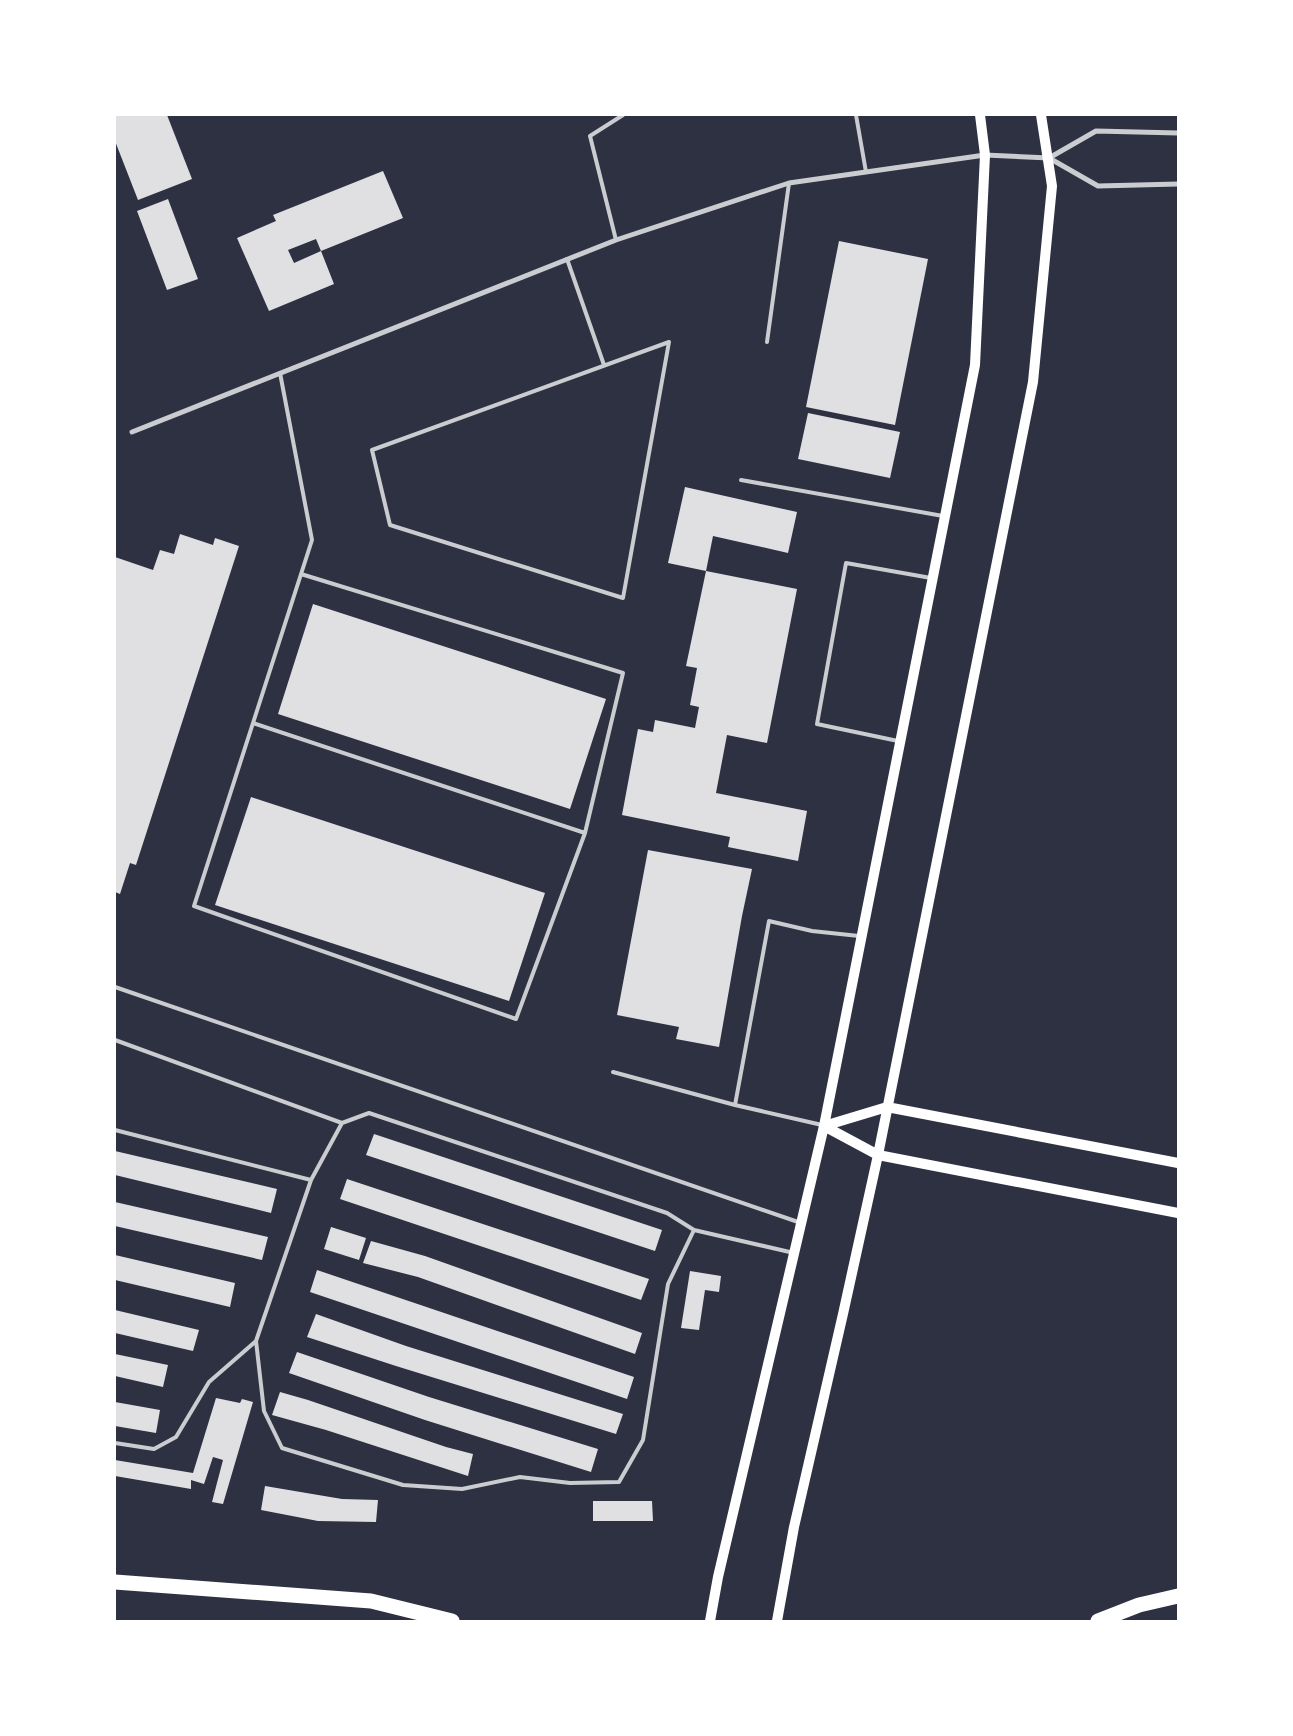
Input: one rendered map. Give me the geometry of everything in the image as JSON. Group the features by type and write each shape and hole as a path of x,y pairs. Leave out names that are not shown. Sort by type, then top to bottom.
{"highway":[{"path":"115,1582 371,1601 452,1621"},
{"path":"1098,1621 1139,1605 1178,1596"}],"main road":[{"path":"710,1621 720,1567 824,1126 976,365 985,155 980,115"},
{"path":"777,1621 794,1527 888,1107 1034,382 1052,186 1041,115"},
{"path":"824,1126 888,1107 1178,1163"},
{"path":"824,1126 878,1155 1178,1213"}],"street":[{"path":"1048,158 1096,131 1178,133"},
{"path":"132,432 616,240 789,183 985,155 1048,158 1098,186 1178,184"}],"lane":[{"path":"616,240 590,136 623,115"},
{"path":"856,115 866,172"},
{"path":"767,342 789,183"},
{"path":"567,259 604,365"},
{"path":"669,342 623,598 390,525 372,450 604,365 669,342"},
{"path":"280,373 312,540 301,574 194,906 516,1019 585,833 623,673 301,574"},
{"path":"741,480 945,517"},
{"path":"900,742 817,724 846,563 933,578"},
{"path":"253,723 585,833"},
{"path":"735,1105 768,921 812,931 862,937"},
{"path":"115,987 801,1223"},
{"path":"115,1040 342,1123 369,1113 667,1213 694,1230 794,1253"},
{"path":"614,1072 735,1105 824,1126"},
{"path":"342,1123 311,1180 256,1341 264,1411 282,1448 403,1485 462,1489 520,1477 570,1483 618,1482 643,1440 668,1284 694,1230"},
{"path":"115,1130 311,1180"},
{"path":"115,1443 154,1449 176,1438 209,1382 256,1341"}],"building":[{"path":"115,115 167,115 192,179 138,200 115,141"},
{"path":"383,171 403,218 321,251 334,284 269,311 237,238 276,221 273,215","holes":["316,239 321,251 294,263 288,250"]},
{"path":"168,199 198,279 167,290 137,211"},
{"path":"839,241 928,259 895,425 806,407"},
{"path":"808,413 900,432 890,478 798,459"},
{"path":"685,487 797,512 788,553 713,536 706,571 668,563"},
{"path":"180,534 213,545 215,538 239,546 136,865 130,863 120,894 115,892 115,557 153,570 160,550 174,554"},
{"path":"706,571 797,589 767,743 727,735 716,793 807,811 798,861 728,847 730,837 622,815 638,729 653,732 655,720 695,728 699,707 690,705 697,668 686,666"},
{"path":"313,604 606,699 570,809 278,714"},
{"path":"251,797 545,893 509,1001 215,905"},
{"path":"648,850 752,869 719,1047 676,1039 679,1027 617,1015"},
{"path":"374,1134 662,1230 655,1251 366,1155"},
{"path":"115,1151 277,1189 271,1213 115,1175"},
{"path":"347,1179 649,1279 641,1300 340,1199"},
{"path":"115,1202 268,1237 262,1260 115,1226"},
{"path":"331,1227 366,1238 359,1260 324,1249"},
{"path":"371,1241 425,1256 642,1333 635,1354 418,1277 363,1263"},
{"path":"115,1255 235,1283 230,1307 115,1280"},
{"path":"317,1270 634,1377 627,1399 310,1292"},
{"path":"690,1271 721,1276 719,1292 705,1290 699,1330 681,1328"},
{"path":"115,1310 199,1330 193,1351 115,1333"},
{"path":"316,1314 406,1346 623,1414 616,1434 307,1337"},
{"path":"297,1352 429,1397 598,1449 591,1472 425,1420 289,1373"},
{"path":"115,1354 168,1365 163,1387 115,1376"},
{"path":"280,1392 446,1447 473,1454 468,1476 326,1430 272,1415"},
{"path":"216,1398 240,1403 242,1399 253,1402 223,1504 212,1502 223,1460 213,1457 204,1484 191,1480 191,1489 115,1476 115,1460 193,1473"},
{"path":"115,1402 160,1410 156,1433 115,1426"},
{"path":"265,1486 342,1499 378,1500 376,1522 318,1521 261,1510"},
{"path":"593,1501 652,1501 653,1521 593,1521"}]}
